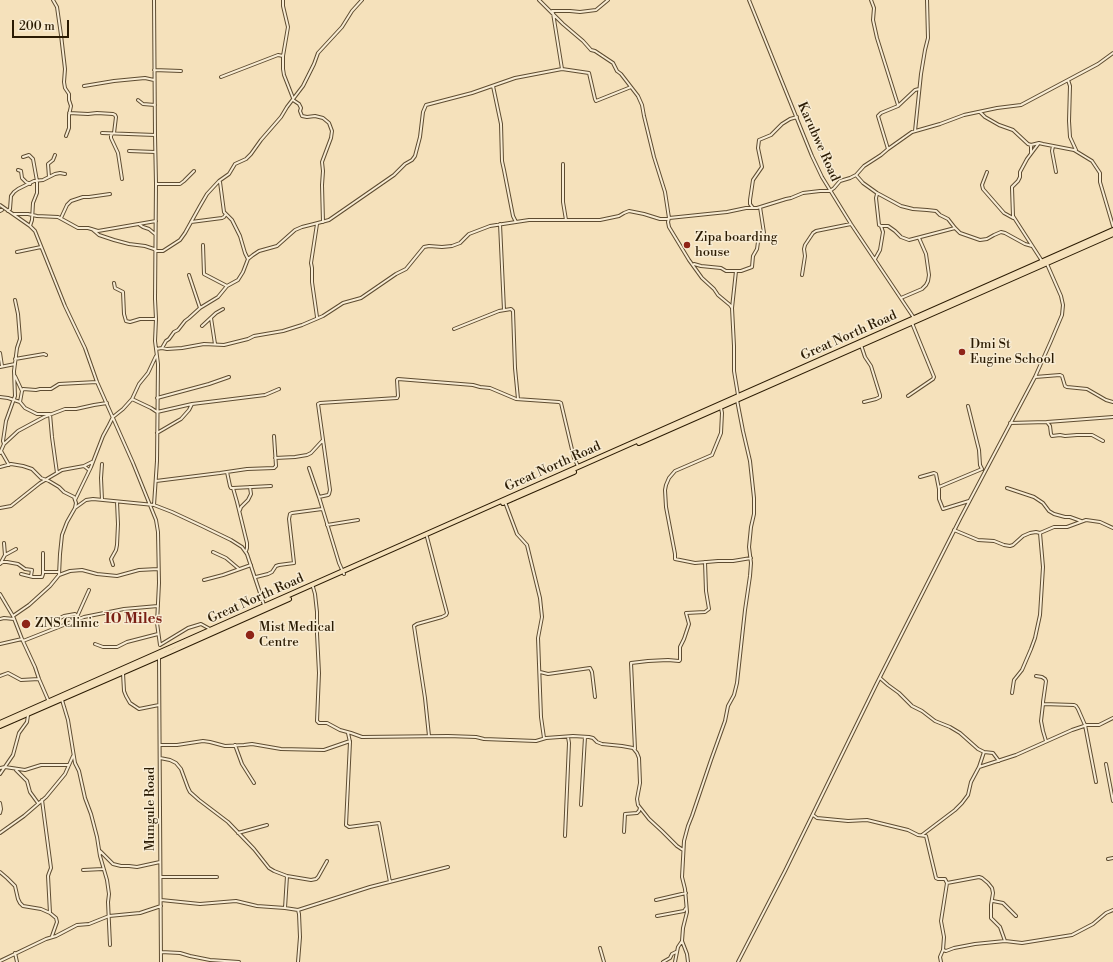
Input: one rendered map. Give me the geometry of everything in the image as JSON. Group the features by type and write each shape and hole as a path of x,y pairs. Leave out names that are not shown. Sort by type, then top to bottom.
{"highway":[{"name":"Great North Road","path":"1044,263 1113,230"},
{"name":"Great North Road","path":"0,722 49,703 62,700 578,467 1113,234"},
{"name":"Great North Road","path":"0,726 211,629 313,588 343,573 914,321"}],"street":[{"path":"53,0 57,7 62,35 65,69 64,82 71,106 69,113 69,128 66,136"},
{"path":"154,0 156,184 155,341 158,364 156,481 154,505"},
{"path":"283,0 288,27 283,56 284,75 293,99 301,108 300,112 302,116 315,116 323,118 329,123 332,131 322,162 323,222"},
{"path":"92,229 100,235 114,240 145,246 156,251 163,251 180,240 207,194 229,174 235,164 246,159 251,154 261,140 282,118 293,99 305,83 318,53 342,27 352,11 362,0"},
{"path":"539,0 583,40 591,50 613,63 617,71 638,96 642,106 651,149 665,192 669,227 671,232 702,278 732,308"},
{"path":"552,12 580,12 596,10 608,0"},
{"name":"Karubwe Road","path":"749,0 812,156 822,177 851,224 901,298 914,321 934,377 908,396"},
{"path":"871,0 874,8 873,20 877,38 898,105"},
{"path":"915,131 919,89 928,38 926,0"},
{"path":"552,12 562,69"},
{"path":"156,349 182,348 204,344 224,345 254,336 283,331 302,325 326,314 343,303 360,298 406,269 424,247 452,246 477,230 500,224 534,220 600,220 619,216 626,212 632,211 657,219 695,216 760,207 803,193 830,190 840,181 856,175 864,166 912,132 945,123 964,115 1021,105 1098,64 1113,53"},
{"path":"221,77 278,55 283,56"},
{"path":"162,348 166,341 185,321 200,308 218,297 227,286 238,280 248,259 259,251 274,248 295,230 318,224 335,216 353,202 394,175 405,164 412,160 415,156 420,137 423,112 426,105 472,93 516,78 562,69 589,73 596,101 631,87"},
{"path":"154,70 181,71"},
{"path":"84,86 145,78 154,80"},
{"path":"1068,80 1070,86 1070,137 1078,152"},
{"path":"494,86 501,124 502,161 513,216 516,222"},
{"path":"888,149 878,116 881,113 896,107 915,90 919,89"},
{"path":"138,100 143,104 154,105"},
{"path":"980,112 984,117 1013,130 1031,145 1039,143 1071,149 1092,162 1099,172 1100,182 1113,226"},
{"path":"69,113 116,115 114,133 111,135 111,138 118,153 122,179"},
{"path":"753,208 750,204 750,200 753,180 762,167 758,148 759,140 771,135 782,124 797,117"},
{"path":"102,133 155,135"},
{"path":"738,962 813,815 954,530 1034,377 1051,341 1063,306 1061,296 1044,263 1014,218 1013,214 1012,187 1018,181 1020,172 1027,159 1039,143"},
{"path":"1031,145 1031,154"},
{"path":"1053,146 1052,151 1056,172"},
{"path":"129,151 155,152"},
{"path":"23,156 29,155 33,159 38,189 33,203 33,215 30,226"},
{"path":"49,177 48,164 53,160 55,155"},
{"path":"562,164 563,202 566,220"},
{"path":"18,170 21,171 22,178 30,184"},
{"path":"156,184 180,184 194,171"},
{"path":"987,172 982,185 983,189 1004,213 1014,218"},
{"path":"1,210 10,209 11,196 18,189 55,174 65,174"},
{"path":"856,175 863,183 877,193 901,206 913,209 933,210 948,219 960,233 980,240 987,239 1001,232 1032,246"},
{"path":"220,181 224,210 232,220 240,236 244,253 248,259"},
{"path":"875,259 880,250 883,232 881,226 879,225 876,202 877,193"},
{"path":"61,218 67,204 71,201 83,197 89,198 110,194"},
{"path":"0,206 30,226 35,232 156,520 158,532 157,623 160,645 188,628 201,624 211,629"},
{"path":"693,264 736,271 741,271 752,267 753,256 757,249 758,242 764,233 760,207"},
{"path":"13,214 55,216 69,222 75,227 100,230 156,221"},
{"path":"191,222 222,218 226,214"},
{"path":"32,220 36,216"},
{"path":"139,224 155,234"},
{"path":"317,318 312,282 312,268 310,263 318,224"},
{"path":"500,224 504,310"},
{"path":"802,275 805,245 813,233 816,231 851,224"},
{"path":"881,226 888,226 901,237 909,240 955,228"},
{"path":"901,298 922,289 928,281 929,275 926,254 919,238"},
{"path":"203,245 204,274 227,286"},
{"path":"17,252 41,247"},
{"path":"688,962 687,954 682,941 683,928 687,914 686,893 682,878 684,841 725,721 728,706 734,696 750,582 751,558 748,547 754,514 754,498 750,461 743,431 734,371 732,308 736,271"},
{"path":"189,275 200,308"},
{"path":"114,283 116,288 123,292 124,314 126,320 130,322 140,319 156,319"},
{"path":"9,465 1,452 4,444 3,441 6,421 15,396 14,375 20,336 15,300"},
{"path":"202,326 211,317 223,309"},
{"path":"454,329 499,311 512,310 518,399"},
{"path":"211,317 214,344"},
{"path":"861,345 865,357 872,366 880,395 880,397 876,399 864,402"},
{"path":"0,353 1,366 15,364"},
{"path":"16,359 44,354 46,355"},
{"path":"13,616 30,605 50,586 59,574 62,534 75,508 75,500 93,462 103,436 113,417 132,399 139,384 148,373 156,355"},
{"path":"14,375 22,391 20,402"},
{"path":"1034,377 1060,375 1062,376 1067,388 1087,389 1106,400 1113,402"},
{"path":"157,398 229,377"},
{"path":"319,497 328,495 330,492 324,440 318,406 319,403 397,398 398,379 488,387 512,398 559,402 561,403 574,458 578,467"},
{"path":"22,391 23,389 51,389 59,384 98,382"},
{"path":"132,399 157,412 192,404 259,397 268,395 279,388"},
{"path":"0,397 20,402 25,408 37,414 50,414"},
{"path":"4,444 24,427 50,414 64,409 76,409 94,404 107,403"},
{"path":"157,433 181,418 189,410 192,404"},
{"path":"968,406 982,469"},
{"path":"721,407 721,433 712,455 675,471 668,480 665,490 666,507 675,560 695,563 736,561 751,558"},
{"path":"50,414 57,473"},
{"path":"1010,423 1113,417"},
{"path":"1047,422 1050,426 1052,436 1092,435 1103,441"},
{"path":"156,481 247,469 273,469 276,466 274,436"},
{"path":"275,458 307,455 324,440"},
{"path":"0,508 11,506 40,483 57,473 93,462"},
{"path":"102,464 102,500"},
{"path":"0,467 9,465 23,466 32,469 41,478 59,487 64,492 74,497 75,500"},
{"path":"84,466 89,471"},
{"path":"309,468 343,573"},
{"path":"938,488 986,468"},
{"path":"227,472 230,486 233,488 247,543 246,551 266,607"},
{"path":"920,477 936,474 939,499 943,509 969,501"},
{"path":"233,488 271,486"},
{"path":"239,511 251,494 250,487"},
{"path":"1007,488 1034,497 1043,503 1049,511 1054,514 1082,521"},
{"path":"75,508 88,500 154,505 231,540 246,551"},
{"path":"113,565 112,559 116,550 118,532 117,502"},
{"path":"505,502 518,534 527,545 539,594 542,617 538,638 541,717 544,738"},
{"path":"255,577 272,572 276,566 294,563 289,519 290,514 322,510"},
{"path":"327,525 358,520"},
{"path":"954,530 978,540 994,541 1005,546 1010,546 1023,536 1054,527 1067,527 1086,520 1095,521 1113,528"},
{"path":"1012,694 1014,680 1022,670 1035,638 1040,615 1043,572 1040,532"},
{"path":"427,537 447,613 442,617 414,626 429,736"},
{"path":"4,542 5,555"},
{"path":"0,564 5,555 16,549"},
{"path":"21,574 42,577 43,552"},
{"path":"213,552 226,558 239,569"},
{"path":"0,564 3,562 18,564 25,569 32,570 31,576"},
{"path":"683,850 649,819 638,805 637,799 640,783 639,758 635,750 631,663 680,660 680,647 689,624 686,613 705,612 709,609 706,592 705,562"},
{"path":"204,580 251,565"},
{"path":"43,572 59,574 82,570 97,574 117,576 139,570 158,570"},
{"path":"313,588 316,601 319,673 317,721 319,723 330,724 340,730 362,737 455,736 484,739 536,741 544,738 585,737 593,738 602,744 622,746 635,750"},
{"path":"76,619 89,590"},
{"path":"0,594 13,616 49,703"},
{"path":"0,644 22,640 76,619 124,609 158,606"},
{"path":"52,622 64,616 75,614 77,616"},
{"path":"0,619 14,619"},
{"path":"95,644 103,647 117,647 124,643 158,634"},
{"name":"Mungule Road","path":"159,657 161,962"},
{"path":"540,672 548,674 590,668 592,672 595,697"},
{"path":"0,676 8,673 21,680 39,679"},
{"path":"123,673 124,691 130,703 139,709 159,705"},
{"path":"1036,676 1042,677 1046,681 1042,721 1046,741"},
{"path":"880,678 900,693 912,706 922,711 935,721 960,733 978,749 984,752 993,753 999,761"},
{"path":"62,700 68,720 73,755 91,814 103,869 108,884 110,945"},
{"path":"1044,704 1076,706 1082,715 1085,725 1096,782"},
{"path":"0,774 13,755 19,733 27,722 28,714"},
{"path":"979,767 1016,755 1070,730 1085,725 1099,725 1113,718"},
{"path":"348,733 350,741 346,825 349,827 379,823 390,882"},
{"path":"565,836 568,737"},
{"path":"581,805 583,749 585,737"},
{"path":"160,745 177,745 203,741 225,746 252,744 281,749 324,750 350,741"},
{"path":"235,745 242,764 254,783"},
{"path":"922,835 960,806 968,795 971,782 979,767 984,752"},
{"path":"0,833 24,816 49,793 61,779 73,755"},
{"path":"160,758 176,763 181,769 190,792 228,822 269,868 287,876 311,880 318,877 327,861"},
{"path":"1106,764 1113,801"},
{"path":"0,768 5,767 28,770 41,765 69,765"},
{"path":"16,769 27,781 30,792 38,803"},
{"path":"42,800 51,868 48,873 50,913"},
{"path":"0,803 0,813"},
{"path":"624,832 625,814 637,813 640,808"},
{"path":"813,815 817,818 848,821 867,820 926,836 936,878 945,879 947,883"},
{"path":"238,833 267,825"},
{"path":"100,851 113,864 121,866 137,867 160,862"},
{"path":"1108,859 1113,858"},
{"path":"161,900 200,904 233,901 257,906 298,910 344,895 448,867"},
{"path":"83,870 103,869"},
{"path":"0,872 15,886 18,899 23,906 42,909 54,916 57,920 52,936"},
{"path":"285,908 287,876"},
{"path":"160,877 217,877"},
{"path":"947,883 978,877 982,878 988,883 992,888 993,893 993,901 991,905 992,918 1000,927 1005,940"},
{"path":"941,962 940,957 943,950 944,935 941,922 947,883"},
{"path":"656,900 686,893"},
{"path":"993,901 1003,903 1016,916"},
{"path":"0,961 77,925 89,924 109,916 140,913 161,906"},
{"path":"657,916 684,911 687,907"},
{"path":"298,910 300,914 298,962"},
{"path":"943,950 946,951 975,944 1005,940 1022,943 1072,935 1093,924 1106,913 1113,910"},
{"path":"675,962 676,952 682,941"},
{"path":"600,948 604,962"},
{"path":"161,952 180,953 210,960 239,962"},
{"path":"663,962 676,952"},
{"path":"15,953 17,962"}],"place":[{"name":"Zipa boarding house","path":"687,245"},
{"name":"Dmi St Eugine School","path":"962,352"},
{"name":"ZNS Clinic","path":"26,624"},
{"name":"Mist Medical Centre","path":"250,635"}],"district":[{"name":"10 Miles","path":"133,619"}]}
